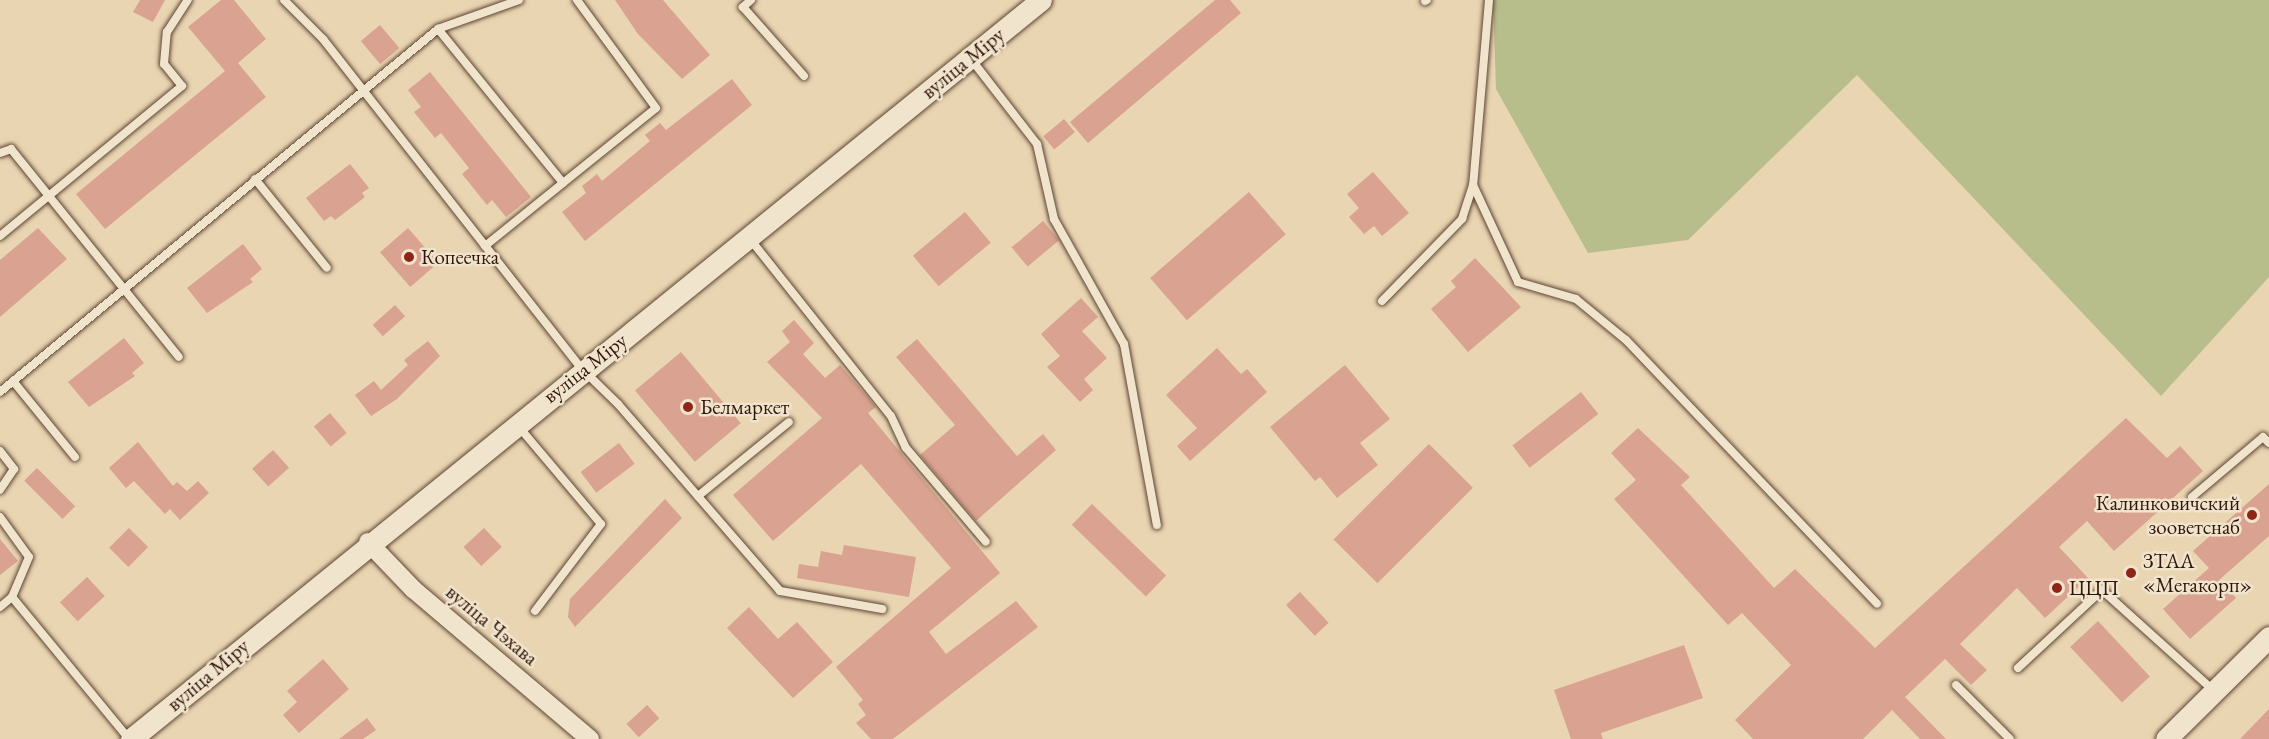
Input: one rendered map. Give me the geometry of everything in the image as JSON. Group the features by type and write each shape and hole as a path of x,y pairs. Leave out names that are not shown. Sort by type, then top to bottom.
{"main road":[{"name":"вуліца Міру","path":"130,739 368,542 749,238 1041,0"},
{"path":"2166,739 2269,638"}],"street":[{"name":"вуліца Чэхава","path":"368,542 413,589 590,739"}],"lane":[{"path":"0,236 182,86 164,64 166,32 188,0"},
{"path":"284,0 323,39 583,370 698,496 780,591 882,609"},
{"path":"0,392 438,29 519,0"},
{"path":"485,246 656,108 576,0"},
{"path":"751,0 743,7 804,76"},
{"path":"1382,301 1462,219 1473,185 1489,0"},
{"path":"438,29 562,183"},
{"path":"970,58 1037,144 1054,219 1124,344 1157,525"},
{"path":"0,153 11,149 179,357"},
{"path":"255,179 327,268"},
{"path":"1473,185 1518,282 1576,299 1626,340 1877,604"},
{"path":"749,238 891,416 906,448 986,542"},
{"path":"13,381 75,457"},
{"path":"698,496 789,422"},
{"path":"516,423 601,524 535,610"},
{"path":"2192,497 2263,437 2269,443"},
{"path":"0,451 14,469 0,490"},
{"path":"0,517 29,557 12,597 0,607"},
{"path":"2018,668 2102,590 2214,691"},
{"path":"12,597 130,739"},
{"path":"1956,685 2010,739"}],"green space":[{"path":"1493,0 2269,0 2269,277 2161,396 1857,75 1688,240 1588,253 1496,89"}],"building":[{"path":"140,0 165,0 153,22 133,12"},
{"path":"221,0 234,0 266,39 238,63 266,97 105,229 76,194 225,71 188,27"},
{"path":"615,0 663,0 710,55 682,79 638,34"},
{"path":"1215,0 1230,0 1241,13 1088,143 1070,122"},
{"path":"380,25 399,48 380,64 361,41"},
{"path":"430,72 531,197 506,217 492,200 487,205 462,174 469,168 441,133 435,138 414,112 421,107 408,90"},
{"path":"732,79 752,105 585,241 562,212 586,193 582,186 597,174 602,181 650,141 645,135 660,123 666,130"},
{"path":"1064,119 1075,132 1054,149 1043,136"},
{"path":"350,164 369,188 362,193 365,197 335,220 331,216 324,221 306,198"},
{"path":"1373,172 1409,213 1382,236 1374,226 1364,234 1349,217 1359,208 1347,194"},
{"path":"1249,192 1286,234 1187,320 1150,278"},
{"path":"965,212 991,243 939,286 913,256"},
{"path":"1043,221 1059,240 1028,267 1012,247"},
{"path":"38,228 67,259 0,317 0,260"},
{"name":"Копеечка","path":"408,228 438,263 410,287 380,252"},
{"path":"243,244 262,269 250,279 253,282 207,313 187,288"},
{"path":"1475,258 1521,307 1468,352 1431,309 1456,287 1451,281"},
{"path":"1081,298 1098,317 1082,331 1107,358 1084,379 1093,390 1080,402 1047,367 1060,356 1041,334"},
{"path":"395,305 405,316 383,336 373,325"},
{"path":"794,320 814,343 803,354 825,378 840,365 876,407 868,413 1000,573 929,632 946,654 1016,601 1038,627 893,739 871,739 856,723 866,715 858,704 863,700 836,667 951,568 861,464 773,541 733,495 822,418 767,362 790,342 782,331"},
{"path":"124,338 144,363 132,373 135,376 89,407 68,382"},
{"path":"917,339 1017,456 1043,434 1056,450 976,521 920,455 955,425 896,357"},
{"path":"428,341 440,356 397,399 371,416 355,395 374,381 381,390 408,365 404,360"},
{"path":"1217,348 1241,374 1247,369 1267,392 1190,461 1177,446 1197,428 1166,395"},
{"name":"Белмаркет","path":"681,352 741,423 695,462 635,391"},
{"path":"1345,365 1390,419 1360,443 1378,465 1337,498 1320,477 1315,481 1270,427"},
{"path":"1581,392 1598,414 1530,468 1512,446"},
{"path":"330,413 347,433 331,446 314,426"},
{"path":"2126,418 2167,458 2180,446 2203,471 2114,551 2087,521 2059,547 2088,578 2045,618 2017,588 1960,644 1987,670 1971,685 1945,659 1905,697 1946,739 1920,739 1892,710 1863,739 1753,739 1735,720 1791,665 1742,613 1728,625 1614,499 1636,480 1611,453 1638,428 1690,477 1681,485 1774,588 1795,569 1875,648"},
{"path":"138,442 173,486 177,482 187,491 198,481 209,493 180,520 170,509 165,514 134,481 126,488 109,468"},
{"path":"619,443 635,464 596,493 581,472"},
{"path":"1429,444 1473,488 1377,583 1334,539"},
{"path":"273,450 289,468 268,487 252,469"},
{"path":"37,468 75,506 62,519 24,481"},
{"path":"2269,484 2269,536 2219,580 2236,598 2190,639 2163,609 2209,568 2193,551"},
{"path":"665,499 682,518 575,627 568,617 570,599"},
{"path":"1092,504 1166,576 1146,596 1072,525"},
{"path":"129,528 148,547 128,567 109,548"},
{"path":"484,528 502,547 481,566 464,547"},
{"path":"0,539 18,561 0,575"},
{"path":"844,545 916,557 909,597 797,578 799,564 818,567 821,551 842,555"},
{"path":"87,577 105,596 78,621 60,602"},
{"path":"1300,592 1329,623 1315,636 1286,605"},
{"path":"749,607 778,639 797,622 833,662 793,698 727,628"},
{"path":"2098,621 2150,677 2122,702 2070,647"},
{"path":"1684,645 1703,698 1601,733 1603,739 1571,739 1554,690"},
{"path":"323,659 349,689 299,733 283,715 297,702 287,691"},
{"path":"647,705 659,718 639,737 627,724"},
{"path":"2269,709 2269,739 2240,739"},
{"path":"367,718 376,730 363,739 339,739"}],"place":[{"name":"Копеечка","path":"409,257"},
{"name":"Белмаркет","path":"688,407"},
{"name":"Калинковичский зооветснаб","path":"2252,515"},
{"name":"ЗТАА «Мегакорп»","path":"2131,573"},
{"name":"ЦЦП","path":"2057,588"}]}
